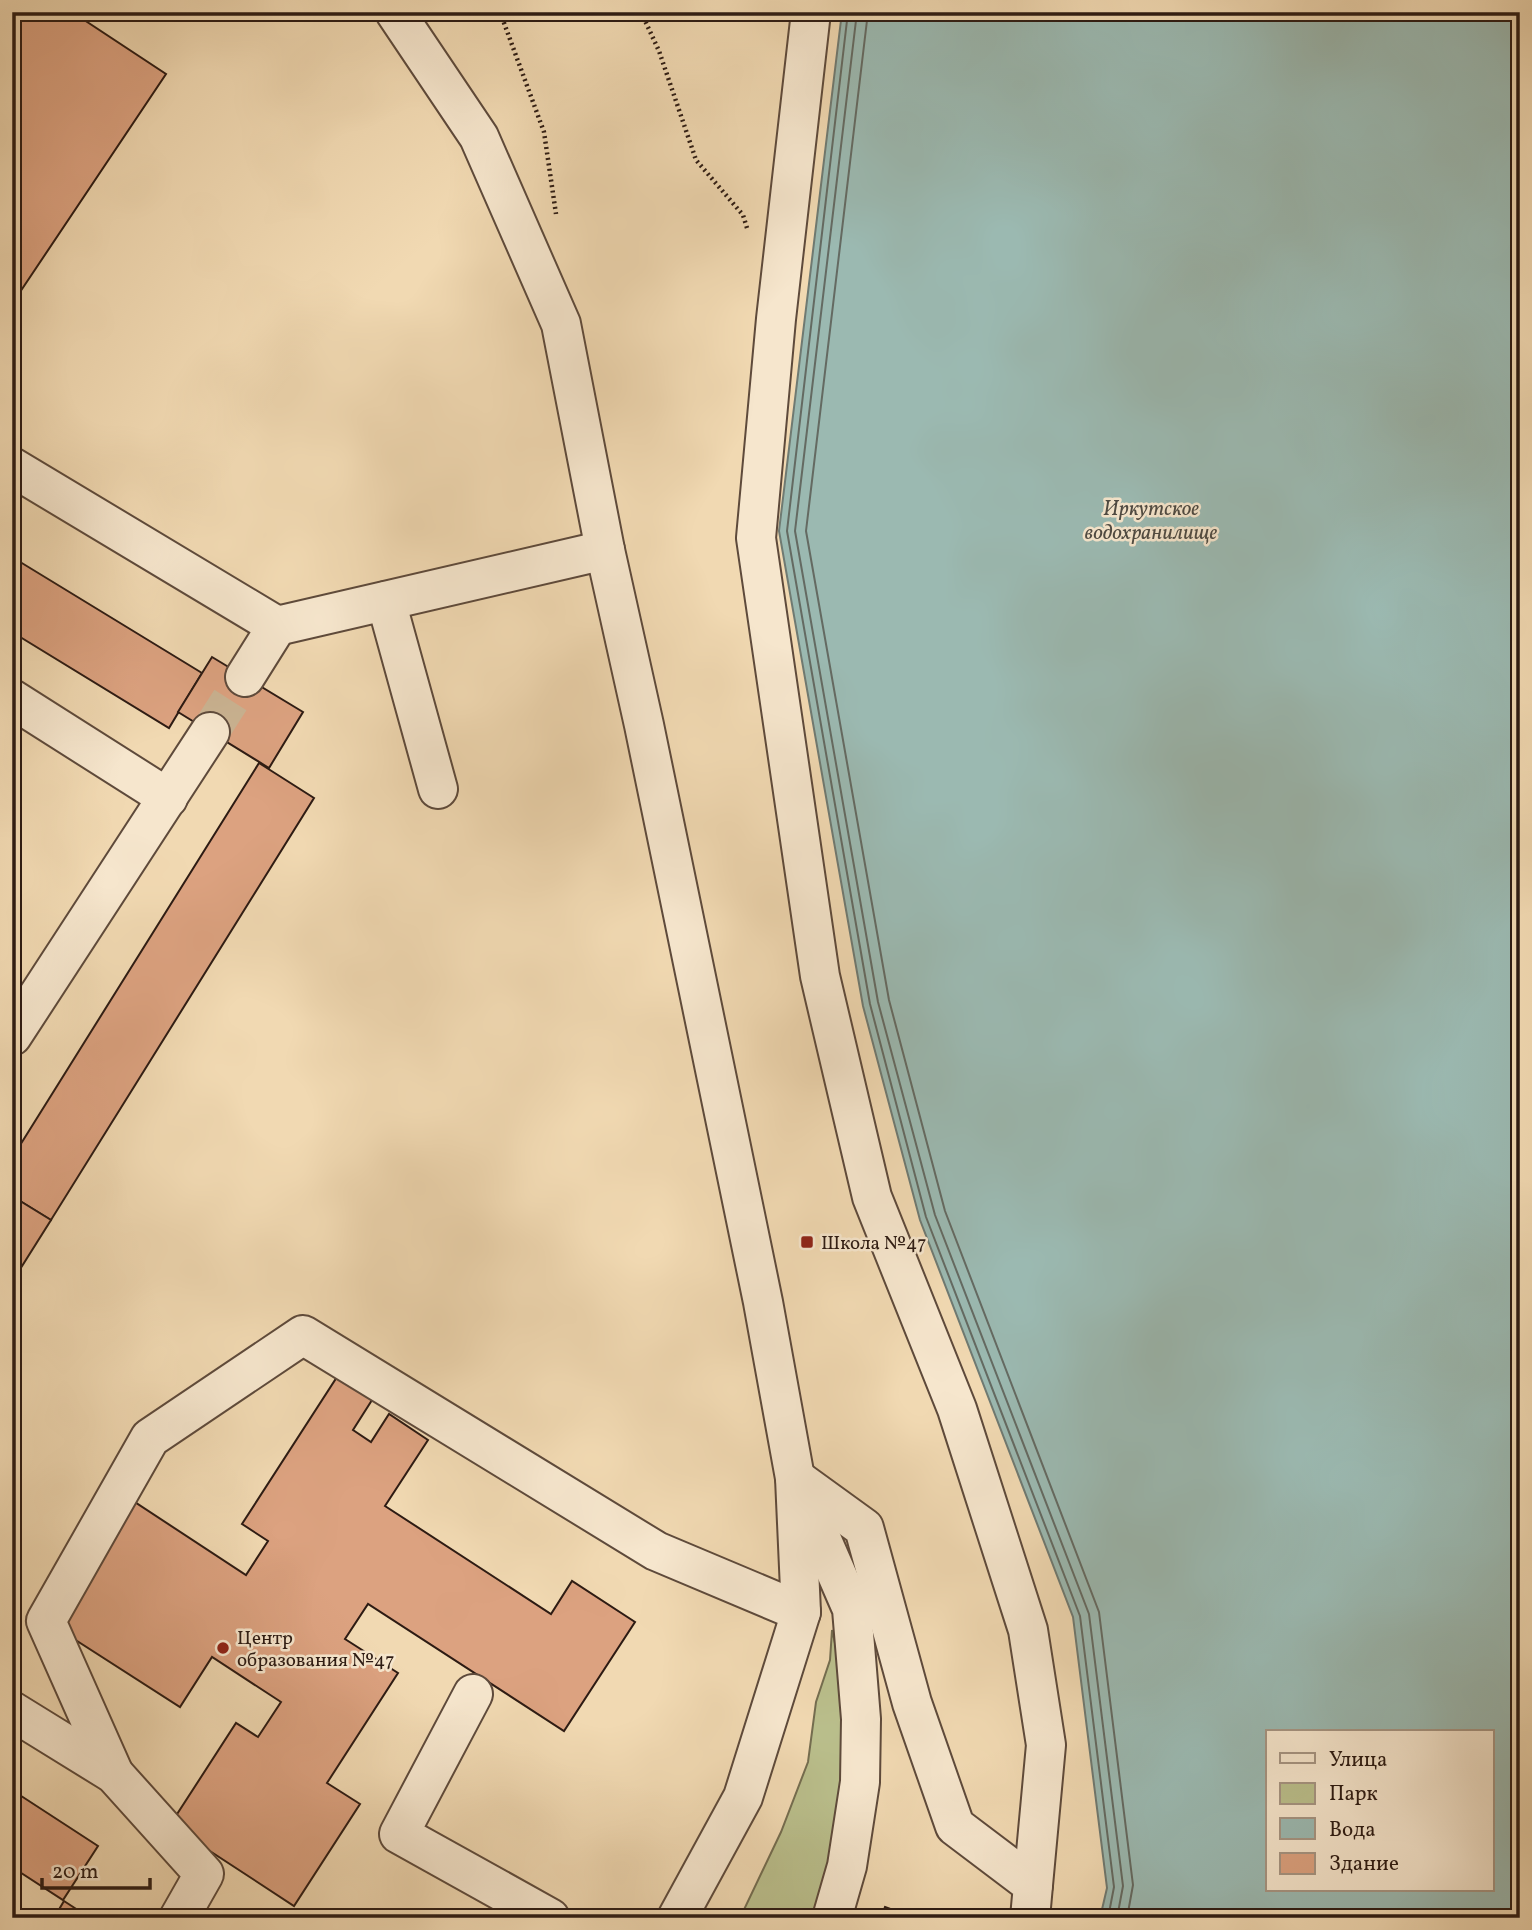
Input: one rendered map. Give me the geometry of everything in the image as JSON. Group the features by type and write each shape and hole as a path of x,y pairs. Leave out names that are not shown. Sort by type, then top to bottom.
{"street":[{"path":"394,12 479,137 561,324 605,550 647,739 763,1302 795,1478 802,1612 743,1797 677,1918"},
{"path":"811,12 776,319 756,538 820,976 872,1197 957,1409 1028,1630 1046,1745 1031,1901"},
{"path":"12,467 277,626 605,550"},
{"path":"386,601 438,789"},
{"path":"245,677 277,626"},
{"path":"12,699 168,798"},
{"path":"12,1037 210,732"},
{"path":"114,1774 46,1621 150,1438 303,1335 656,1551 802,1612"},
{"path":"795,1478 864,1528 912,1703 955,1826 1031,1901"},
{"path":"795,1478 852,1609 861,1719 860,1782 847,1866 832,1918"},
{"path":"473,1694 399,1834 550,1918"},
{"path":"12,1711 114,1774 204,1874 179,1918"}],"path":[{"path":"500,12 544,132 556,217"},
{"path":"641,12 659,51 696,160 743,215 747,228"}],"green space":[{"path":"832,1630 850,1709 832,1918 740,1918 781,1832 808,1762 816,1702 830,1660"}],"water":[{"name":"Иркутское водохранилище","path":"842,12 1520,12 1520,1918 1100,1918 1107,1888 1073,1617 920,1220 863,1006 779,531"}],"building":[{"path":"12,12 72,12 166,74 12,304"},
{"path":"12,557 202,673 169,728 12,632"},
{"path":"212,657 303,712 269,768 178,712"},
{"path":"259,763 314,798 51,1220 12,1196 12,1158"},
{"path":"12,820 20,821 12,863"},
{"path":"12,1196 51,1220 12,1282"},
{"name":"Центр образования №47","path":"337,1377 372,1400 353,1430 371,1442 389,1414 428,1440 385,1506 551,1614 572,1581 635,1622 564,1731 368,1604 345,1639 398,1673 327,1783 360,1804 294,1906 170,1825 236,1723 258,1737 281,1702 212,1657 180,1707 46,1621 127,1497 246,1575 268,1541 242,1524"},
{"path":"12,1790 98,1846 63,1900 12,1867"},
{"path":"64,1901 90,1918 54,1918"},
{"path":"885,1907 907,1915 906,1918 881,1918"}],"tunnel":[{"path":"210,732 245,677"}],"place":[{"name":"Школа №47","path":"807,1242"},
{"name":"Центр образования №47","path":"223,1648"}]}
